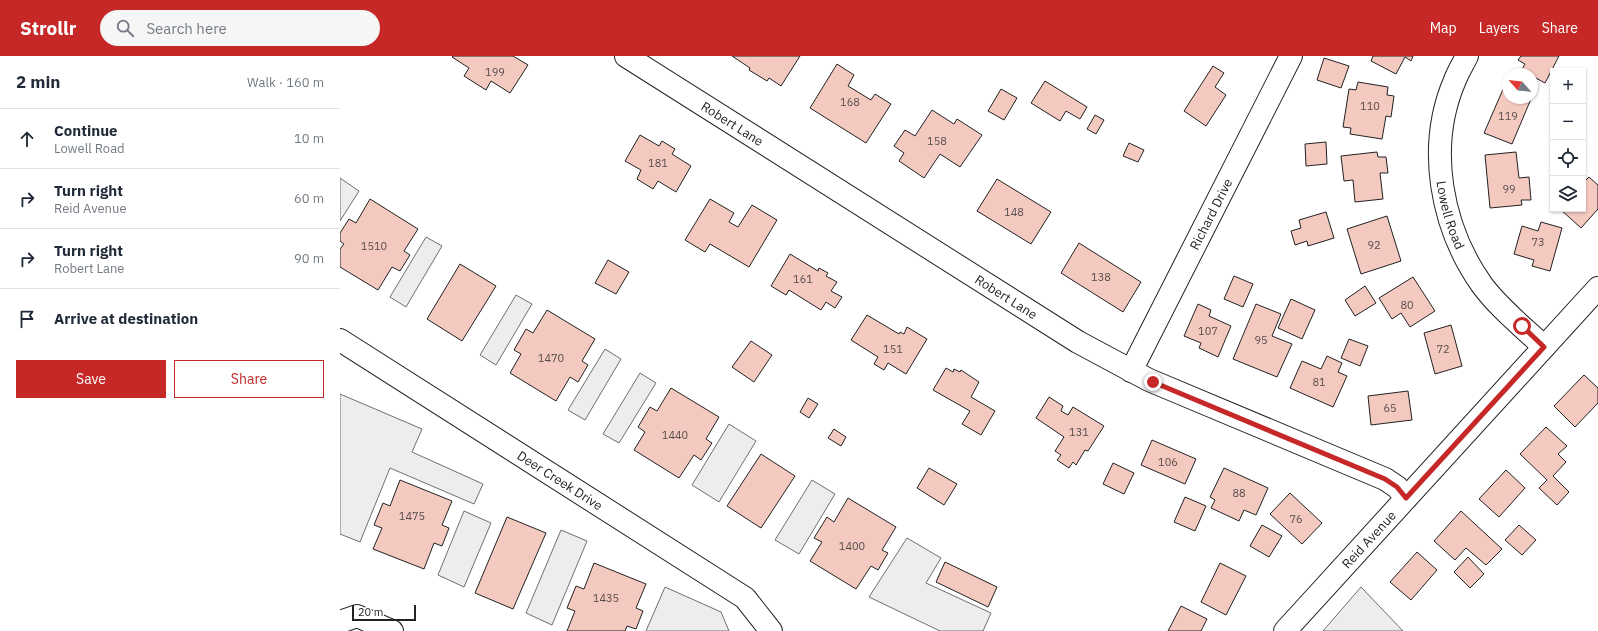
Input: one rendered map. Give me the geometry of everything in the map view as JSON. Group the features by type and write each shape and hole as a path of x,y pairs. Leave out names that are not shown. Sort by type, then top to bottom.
{"street":[{"name":"Robert Lane","path":"626,56 1078,342 1140,376 1385,479 1397,487 1406,498"},
{"name":"Richard Drive","path":"1140,376 1290,56"},
{"name":"Lowell Road","path":"1467,56 1454,81 1441,136 1440,172 1447,210 1456,239 1482,285 1497,303 1544,347"},
{"name":"Reid Avenue","path":"1285,631 1598,288"},
{"name":"Deer Creek Drive","path":"340,340 745,598 771,631"},
{"path":"340,622 357,616 392,631"}],"shaded area":[{"path":"340,178 359,191 340,221"},
{"path":"426,237 442,246 406,307 390,297"},
{"path":"516,295 532,304 496,365 480,355"},
{"path":"605,349 621,359 585,420 568,410"},
{"path":"640,373 656,383 619,443 603,434"},
{"path":"340,394 422,429 412,452 483,484 474,504 390,468 360,542 340,534"},
{"path":"729,424 756,441 719,502 692,485"},
{"path":"812,480 835,494 799,554 775,540"},
{"path":"464,511 491,523 464,587 438,575"},
{"path":"561,530 587,541 552,625 526,613"},
{"path":"907,538 941,558 926,583 991,613 983,631 940,631 869,597"},
{"path":"665,587 721,612 729,631 646,631"},
{"path":"1361,587 1403,631 1323,631"}],"building":[{"path":"513,56 528,65 510,93 491,81 486,90 464,76 469,68 452,57"},
{"path":"732,56 800,56 781,86 769,78 767,81 749,70 750,68"},
{"path":"1373,56 1413,56 1411,61 1405,57 1396,74 1371,61"},
{"path":"1521,56 1559,56 1553,68 1550,68 1550,73 1545,83 1538,79 1538,68 1523,68 1525,64 1518,60"},
{"path":"1324,58 1349,66 1341,88 1317,80"},
{"path":"837,64 854,75 848,86 871,100 875,94 891,104 866,143 810,108"},
{"path":"1213,66 1224,73 1215,87 1226,95 1206,126 1184,111"},
{"path":"1045,81 1087,107 1080,119 1066,111 1060,121 1031,103"},
{"path":"1358,82 1388,87 1387,95 1394,96 1391,117 1386,116 1382,139 1350,134 1351,128 1343,127 1349,89 1356,90"},
{"path":"1001,89 1017,98 1004,120 988,111"},
{"path":"1502,92 1502,104 1529,104 1512,144 1484,133"},
{"path":"932,110 954,124 957,119 982,135 960,167 940,154 924,178 899,161 904,153 894,146 905,130 915,136"},
{"path":"1095,115 1104,120 1096,134 1087,129"},
{"path":"640,135 659,146 662,141 675,149 672,154 691,166 676,192 658,181 653,189 637,179 641,170 625,161"},
{"path":"1326,142 1327,164 1306,166 1305,144"},
{"path":"1129,143 1144,150 1138,162 1123,156"},
{"path":"1377,152 1378,157 1386,157 1388,173 1380,173 1383,199 1355,202 1353,180 1344,181 1341,156"},
{"path":"1516,152 1519,178 1529,177 1531,200 1521,200 1522,205 1490,208 1485,155"},
{"path":"1589,177 1598,185 1598,209 1581,228 1563,212 1586,212 1586,180"},
{"path":"997,179 1051,212 1031,244 977,211"},
{"path":"370,199 418,229 404,251 410,255 400,271 392,267 378,290 340,267 340,249 344,244 340,241 340,233 349,219 356,223"},
{"path":"710,199 734,213 729,222 738,227 752,205 777,220 749,267 710,244 705,252 685,240"},
{"path":"1326,212 1334,238 1308,246 1307,241 1295,245 1291,231 1301,228 1299,220"},
{"path":"1387,216 1401,261 1361,274 1347,229"},
{"path":"1541,222 1562,228 1550,271 1532,266 1534,260 1514,254 1522,226 1538,231"},
{"path":"1079,243 1141,282 1123,312 1061,273"},
{"path":"790,254 818,271 819,268 828,273 826,276 837,282 831,291 842,297 835,308 826,302 821,310 789,290 786,295 771,286"},
{"path":"608,260 629,272 616,294 595,283"},
{"path":"460,264 496,286 462,341 427,319"},
{"path":"1234,276 1253,284 1243,307 1224,299"},
{"path":"1413,277 1435,311 1410,327 1401,313 1392,319 1379,298"},
{"path":"1365,286 1376,303 1355,316 1345,300"},
{"path":"1291,299 1315,310 1302,339 1278,328"},
{"path":"1198,304 1211,310 1209,316 1231,326 1218,357 1199,348 1201,343 1184,336"},
{"path":"1256,304 1281,314 1272,336 1292,344 1277,377 1233,359"},
{"path":"547,310 595,339 582,361 588,365 578,382 570,377 556,401 510,373 521,354 514,350 526,329 533,333"},
{"path":"867,315 899,334 900,332 904,334 907,327 927,339 906,374 888,363 884,370 874,364 878,357 851,340"},
{"path":"1451,325 1462,366 1435,374 1424,333"},
{"path":"1349,339 1368,346 1360,366 1341,358"},
{"path":"751,341 772,355 754,382 732,367"},
{"path":"1327,356 1342,363 1338,372 1347,376 1333,407 1290,388 1302,361 1321,369"},
{"path":"946,368 953,372 954,369 960,372 961,370 979,382 971,397 995,411 981,435 962,424 970,411 933,390"},
{"path":"1584,375 1598,388 1598,403 1575,427 1554,406"},
{"path":"671,388 719,417 706,439 712,443 701,460 694,455 679,478 634,450 645,432 638,427 650,407 657,411"},
{"path":"1408,391 1412,420 1371,425 1368,396"},
{"path":"1049,397 1063,406 1061,411 1068,415 1073,407 1104,426 1088,451 1085,450 1076,465 1073,462 1069,468 1057,460 1061,455 1055,451 1064,437 1036,418"},
{"path":"808,398 818,404 809,418 800,412"},
{"path":"1546,427 1567,446 1558,454 1566,462 1553,476 1569,492 1557,505 1539,488 1547,480 1520,454"},
{"path":"834,429 846,437 841,446 828,438"},
{"path":"1152,440 1196,459 1185,484 1141,465"},
{"path":"761,454 795,476 761,528 727,506"},
{"path":"1113,463 1134,473 1124,494 1103,484"},
{"path":"929,468 957,484 944,505 917,488"},
{"path":"1224,468 1268,488 1256,515 1244,510 1239,521 1211,508 1215,500 1210,497"},
{"path":"1506,470 1525,488 1499,517 1479,499"},
{"path":"400,480 452,501 442,525 449,528 442,546 434,543 424,569 373,549 382,528 374,525 383,503 390,506"},
{"path":"1290,493 1322,523 1302,544 1270,514"},
{"path":"1185,497 1206,506 1195,531 1174,522"},
{"path":"848,498 896,527 882,550 888,553 878,570 871,566 856,589 810,561 822,542 814,538 827,517 834,522"},
{"path":"1461,511 1502,549 1486,565 1466,548 1455,560 1434,541"},
{"path":"507,517 546,533 513,609 475,593"},
{"path":"1262,525 1282,536 1269,557 1250,546"},
{"path":"1519,525 1536,540 1522,555 1505,540"},
{"path":"1417,552 1437,570 1411,600 1390,582"},
{"path":"1468,557 1484,574 1470,588 1454,572"},
{"path":"945,562 997,587 988,607 936,582"},
{"path":"594,563 646,584 636,608 643,611 636,629 627,626 625,631 567,631 575,611 567,608 576,586 584,589"},
{"path":"1220,563 1246,576 1226,615 1201,602"},
{"path":"1181,606 1207,619 1201,631 1168,631"}],"route":[{"path":"1153,382 1385,479 1397,487 1406,498 1544,347 1522,326"}]}
